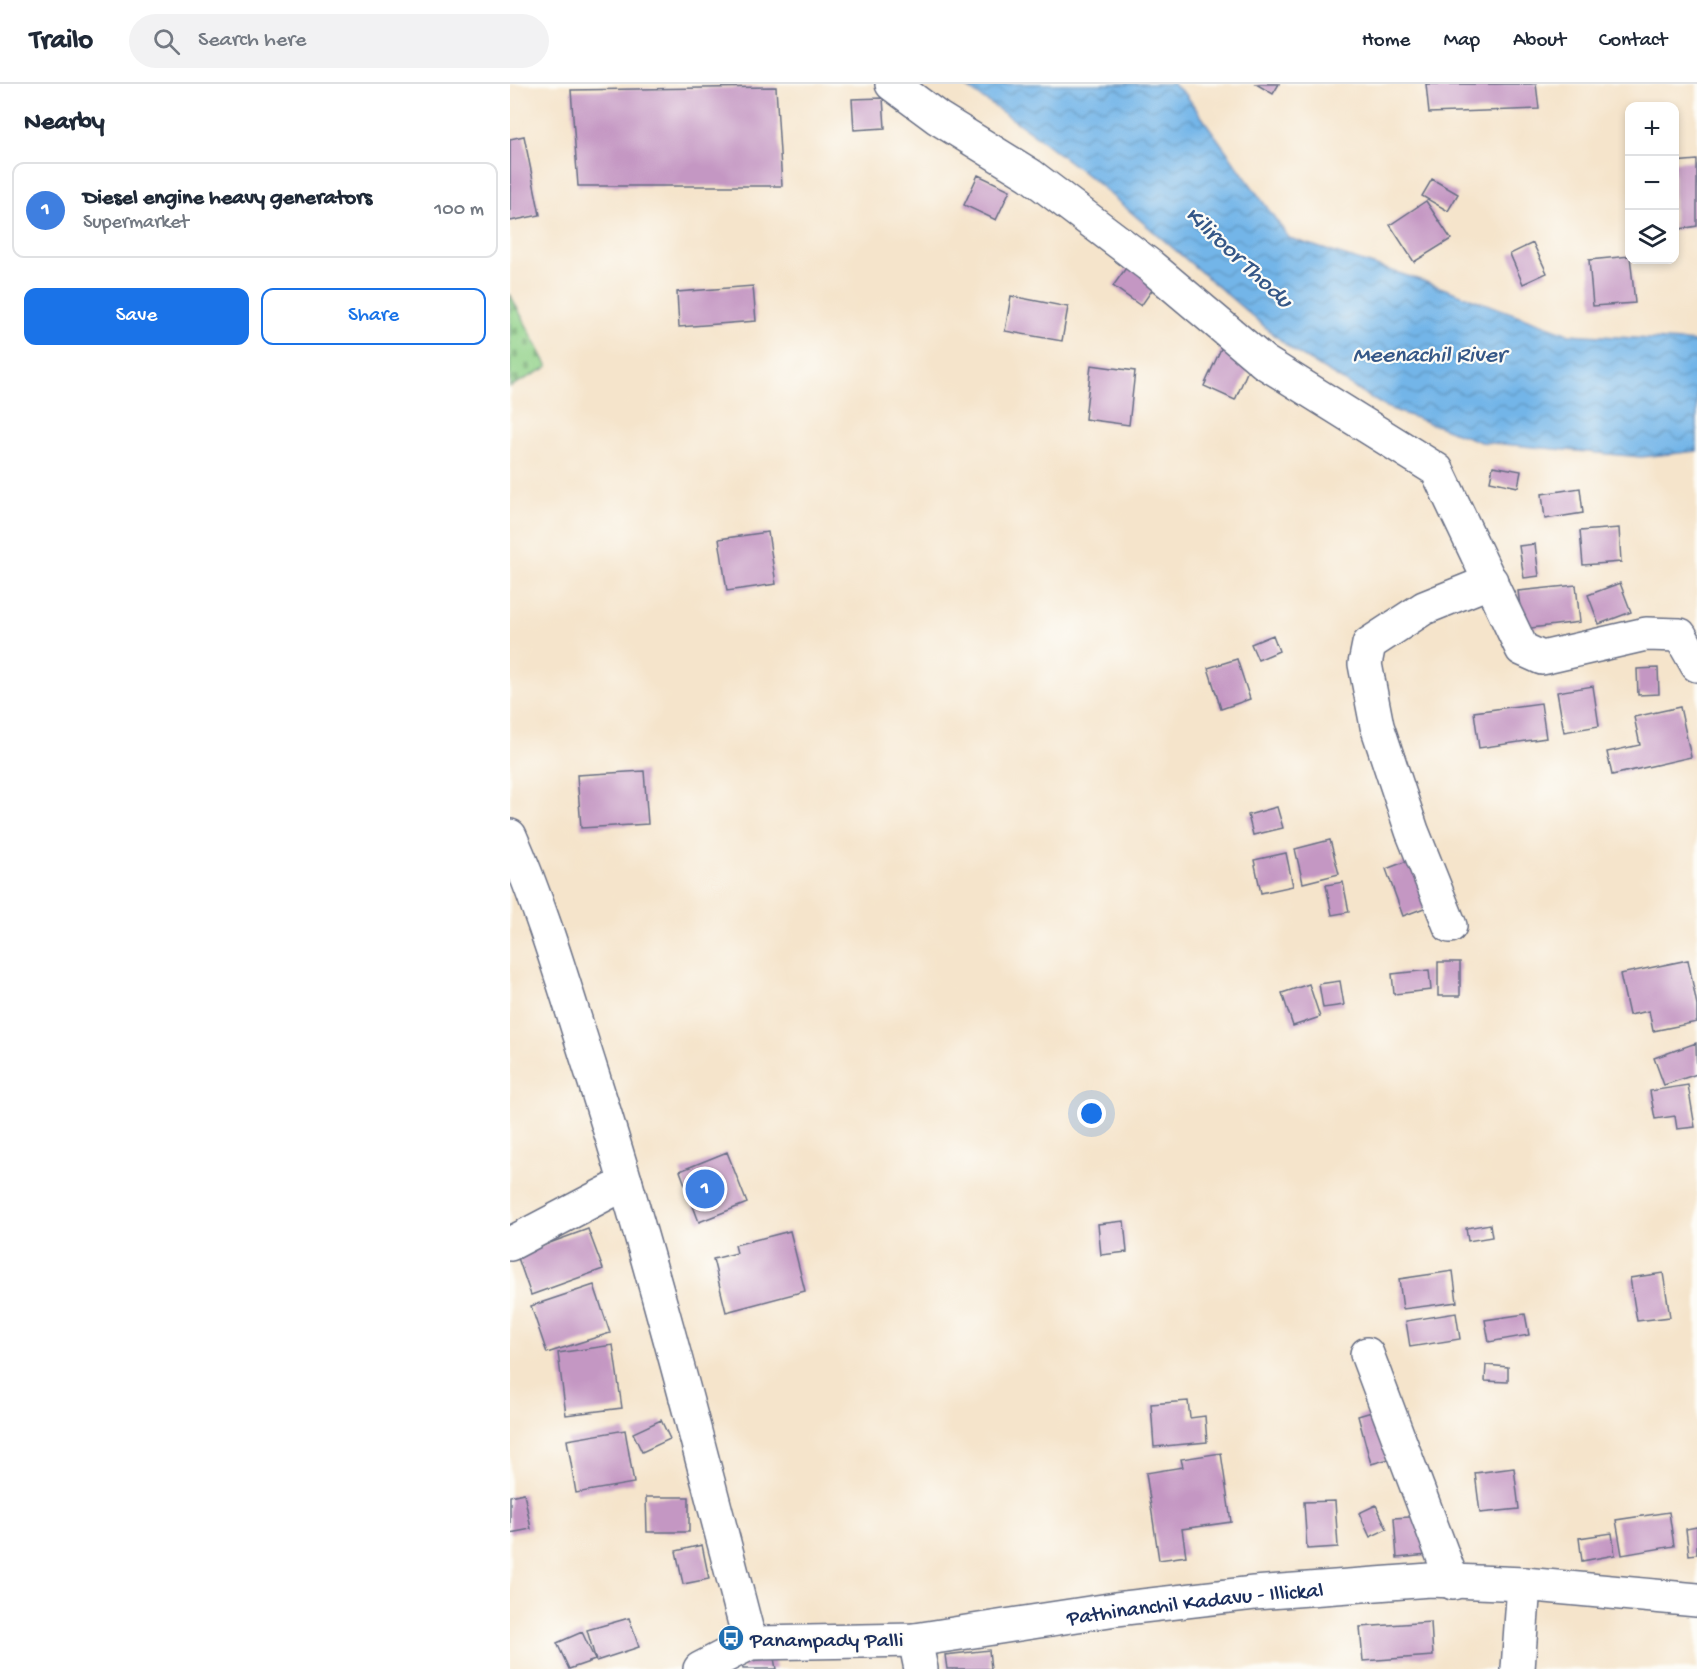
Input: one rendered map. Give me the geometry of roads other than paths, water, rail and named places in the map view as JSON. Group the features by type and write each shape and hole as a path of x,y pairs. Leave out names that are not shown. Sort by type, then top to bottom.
{"street":[{"path":"892,84 938,118 1030,175 1149,265 1264,362 1437,470 1522,649 1542,658 1646,634 1680,635 1697,665"},
{"path":"1450,926 1412,831 1377,726 1365,664 1370,644 1398,624 1424,608 1491,581"},
{"path":"510,836 534,891 626,1183 675,1354 725,1659"},
{"path":"510,1244 626,1183"},
{"path":"1367,1354 1453,1583"},
{"name":"Pathinanchil Kadavu - Illickal","path":"725,1659 918,1654 1116,1609 1242,1595 1430,1580 1453,1583 1524,1584 1697,1600"},
{"path":"1518,1669 1524,1584"}],"water":[{"name":"Meenachil River","path":"962,84 1173,84 1186,95 1289,238 1423,281 1569,334 1697,342 1697,451 1641,457 1481,442 1386,407 1292,350 1097,183 1031,132"}],"place":[{"name":"Diesel engine heavy generators","path":"705,1189"},
{"name":"Panampady Palli","path":"731,1638"}],"water label":[{"name":"Kiliroor Thodu","path":"1240,256"}]}
